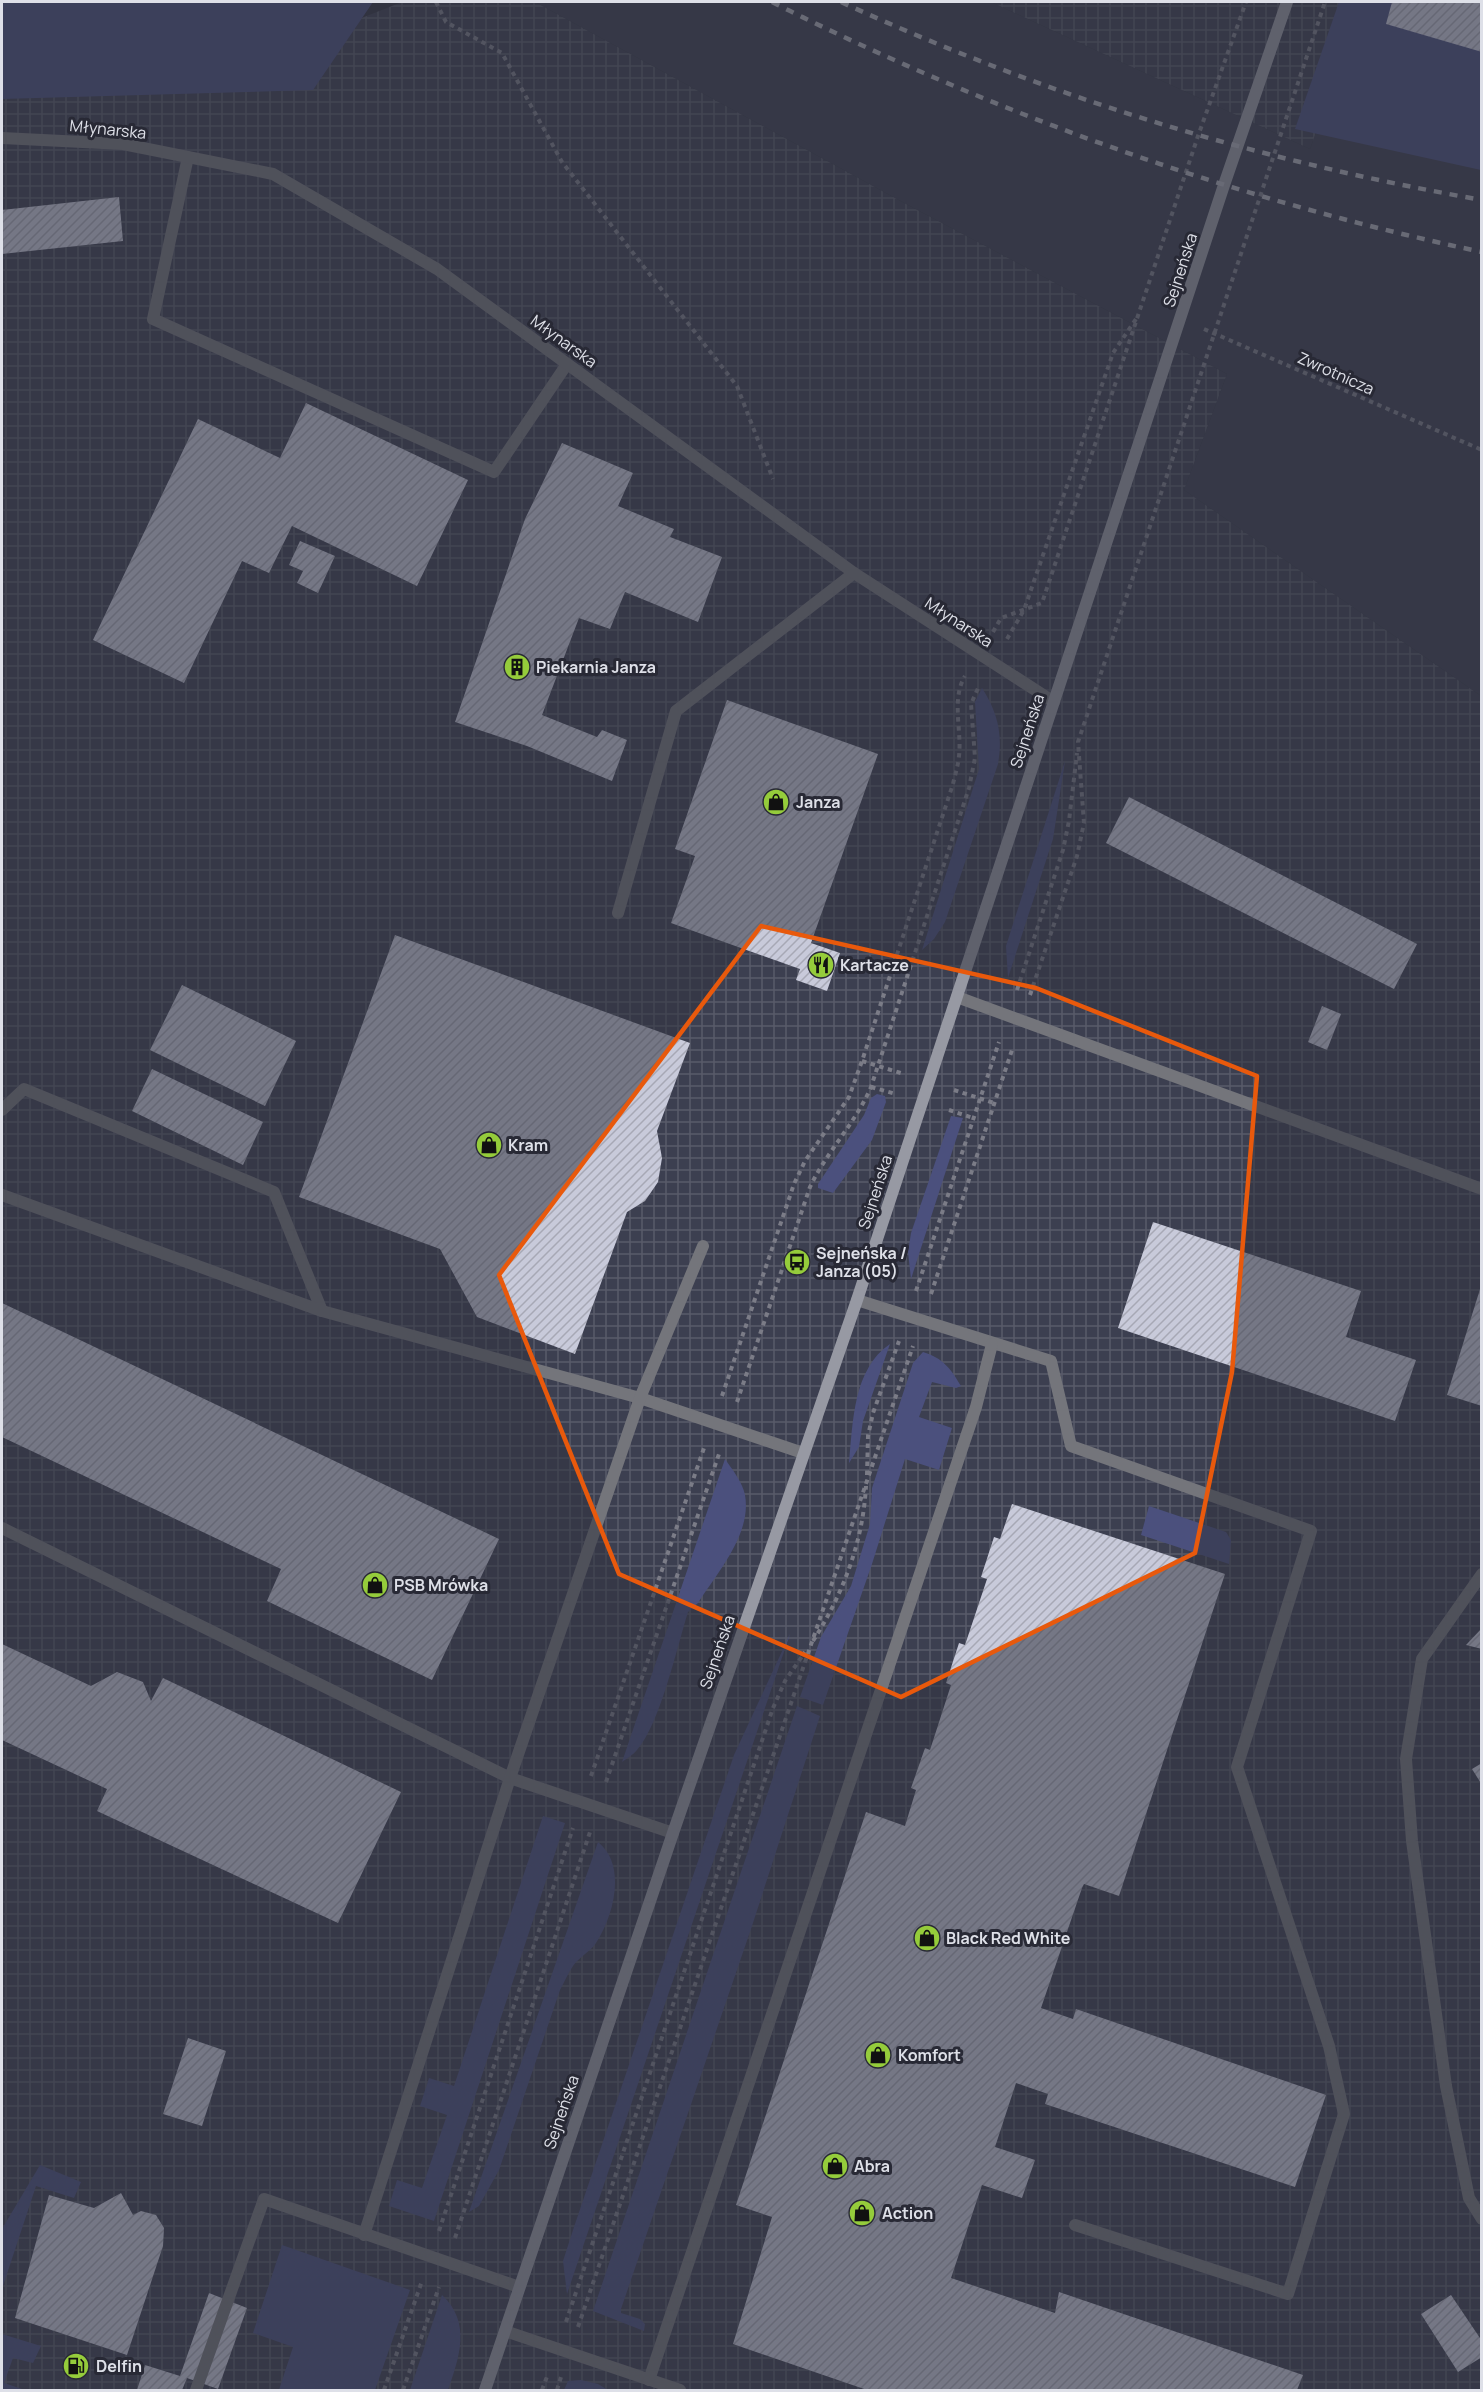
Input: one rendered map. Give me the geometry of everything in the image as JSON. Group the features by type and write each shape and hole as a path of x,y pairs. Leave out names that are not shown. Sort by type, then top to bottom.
{"street":[{"name":"Sejneńska","path":"484,2391 857,1300 1287,2"},
{"name":"Młynarska","path":"2,138 123,144 273,174 437,269 854,573 1054,702"},
{"path":"188,157 153,319 494,471 567,364"},
{"path":"618,914 676,711 854,573"},
{"path":"957,997 1482,1189"},
{"path":"2,1110 24,1089 274,1192 322,1311"},
{"path":"2,1195 322,1311 640,1398 803,1453"},
{"path":"364,2235 510,1778 640,1398 703,1246"},
{"path":"857,1300 1051,1361 1071,1446 1311,1531 1237,1767 1329,2046 1344,2114 1288,2294 1075,2225"},
{"path":"650,2380 976,1407 992,1344"},
{"path":"2,1528 510,1778 673,1833"},
{"path":"1482,1574 1422,1659 1406,1759 1412,1840 1446,2086 1469,2198 1482,2219"},
{"path":"196,2391 264,2199 519,2288"},
{"path":"505,2331 680,2391"}],"path":[{"path":"436,2 446,22 502,53 562,162 737,386 775,484"},
{"path":"384,2391 582,1802 794,1184 805,1161 849,1097 862,1061 953,784 960,756 961,682 1001,618 1042,603 1142,310 1198,136 1246,2"},
{"path":"542,2391 773,1708 785,1681 831,1613 842,1590 865,1515 868,1436 873,1413 908,1316 1063,850 1069,821 1078,742 1325,2"},
{"path":"403,2391 598,1808 810,1187 819,1168 854,1120 871,1087 969,788 975,758 971,704 1024,610 1113,353 1142,310"},
{"name":"Zwrotnicza","path":"1181,319 1482,450"},
{"path":"557,2391 808,1648 922,1321 1077,856 1084,824 1078,742 1054,702"}],"highlighted area":[{"path":"761,926 1036,988 1257,1076 1232,1372 1195,1553 901,1697 619,1574 499,1275"}],"shaded area":[{"path":"2,2 373,2 313,90 2,99"},
{"path":"402,2 535,2 906,204 1227,374 1184,490 1481,696 1481,2390 2,2390 2,61 321,34"},
{"path":"535,2 991,2 1310,149 1363,2 1481,2 1481,696 1184,490 1227,374 906,204"},
{"path":"991,2 1363,2 1310,149"},
{"path":"1339,2 1481,2 1481,170 1295,129"},
{"path":"982,688 992,706 998,725 1000,743 998,764 945,922 934,939 922,950 979,769 975,702"},
{"path":"1065,761 1053,839 1008,978 1006,946"},
{"path":"877,1094 885,1096 886,1102 872,1140 833,1193 818,1188 818,1184 864,1115 871,1098"},
{"path":"951,1116 963,1118 911,1279 908,1252 911,1233"},
{"path":"890,1344 863,1421 859,1447 849,1463 854,1414 862,1382 869,1367"},
{"path":"923,1352 936,1357 946,1365 961,1386 956,1388 932,1382 919,1417 952,1428 939,1470 905,1459 872,1564 823,1705 800,1697 821,1637 851,1586 870,1524 872,1488 913,1363"},
{"path":"725,1459 744,1490 746,1510 743,1524 723,1566 698,1603 688,1612 660,1704 645,1738 635,1752 622,1762"},
{"path":"1149,1506 1226,1532 1231,1540 1229,1564 1141,1535"},
{"path":"790,1634 567,2294 563,2261 574,2227 734,1755"},
{"path":"797,1706 820,1716 752,1926 621,2309 621,2313 640,2319 645,2324 644,2331 593,2311"},
{"path":"543,1816 565,1823 434,2221 389,2206 397,2180 422,2188 447,2115 420,2106 429,2078 454,2086"},
{"path":"598,1842 607,1852 615,1877 615,1891 608,1919 596,1943 573,1966 560,1990 499,2170 479,2206 469,2212"},
{"path":"40,2165 81,2182 74,2198 36,2186 2,2289 2,2229"},
{"path":"282,2245 410,2290 375,2390 279,2390 293,2347 253,2333"},
{"path":"442,2295 457,2317 460,2329 459,2353 448,2390 410,2390"},
{"path":"2,2334 41,2346 33,2363 13,2358 4,2383 25,2390 2,2390"},
{"path":"581,2380 598,2384 608,2390 564,2390 568,2381"}],"building":[{"path":"1392,2 1482,2 1482,52 1386,24"},
{"path":"119,197 123,241 2,254 2,210"},
{"path":"306,403 468,480 417,586 292,526 269,573 242,561 184,683 93,640 198,419 280,458"},
{"path":"562,443 633,473 618,506 674,529 670,537 722,557 698,622 625,592 610,629 579,618 542,715 597,737 602,730 627,740 612,781 527,746 455,722 525,519"},
{"path":"300,541 335,556 318,593 297,583 303,571 289,565"},
{"name":"Janza","path":"727,700 878,754 811,943 840,953 827,991 796,980 800,969 671,923 695,856 675,849"},
{"path":"1129,797 1417,944 1394,989 1106,843"},
{"name":"Kram","path":"395,935 690,1043 657,1131 662,1158 658,1182 645,1201 627,1212 575,1354 477,1317 440,1249 299,1197"},
{"path":"182,985 296,1041 265,1106 150,1050"},
{"path":"1322,1006 1341,1014 1327,1050 1308,1042"},
{"path":"152,1069 263,1122 243,1165 132,1111"},
{"path":"1153,1222 1361,1291 1346,1337 1416,1360 1395,1421 1118,1328"},
{"path":"1482,1286 1482,1406 1447,1395"},
{"path":"2,1303 499,1539 432,1680 267,1601 281,1569 2,1437"},
{"path":"1012,1504 1225,1574 1119,1896 1084,1884 1041,2008 1073,2019 1076,2009 1326,2095 1295,2187 1045,2104 1048,2094 1016,2083 995,2147 1035,2160 1022,2198 982,2185 951,2278 1055,2313 1059,2292 1303,2375 1297,2390 867,2390 733,2344 772,2217 736,2205 866,1812 905,1826 916,1790 911,1788 925,1748 930,1750 951,1685 946,1683 959,1643 965,1645 987,1579 981,1577 994,1537 1000,1539"},
{"path":"1482,1628 1482,1649 1466,1645"},
{"path":"2,1644 91,1686 117,1672 143,1682 151,1701 163,1678 401,1792 338,1923 97,1811 107,1789 2,1740"},
{"path":"1482,1763 1482,1785 1472,1769"},
{"path":"188,2038 226,2051 202,2126 163,2114"},
{"path":"121,2193 133,2215 141,2211 156,2215 164,2228 163,2246 127,2355 15,2318 49,2195 94,2208"},
{"path":"209,2293 247,2308 218,2389 187,2378 182,2390 137,2390 145,2365 180,2376"},
{"path":"1451,2295 1482,2341 1482,2357 1458,2372 1421,2314"}],"railway":[{"path":"772,2 943,81 1119,150 1299,207 1482,252"},
{"path":"841,2 998,68 1155,122 1315,166 1482,200"}],"place":[{"name":"Piekarnia Janza","path":"517,667"},
{"name":"Janza","path":"776,802"},
{"name":"Kartacze","path":"821,965"},
{"name":"Kram","path":"489,1145"},
{"name":"Sejneńska / Janza (05)","path":"797,1262"},
{"name":"PSB Mrówka","path":"375,1585"},
{"name":"Black Red White","path":"927,1938"},
{"name":"Komfort","path":"878,2055"},
{"name":"Abra","path":"835,2166"},
{"name":"Action","path":"862,2213"},
{"name":"Delfin","path":"76,2366"}]}
